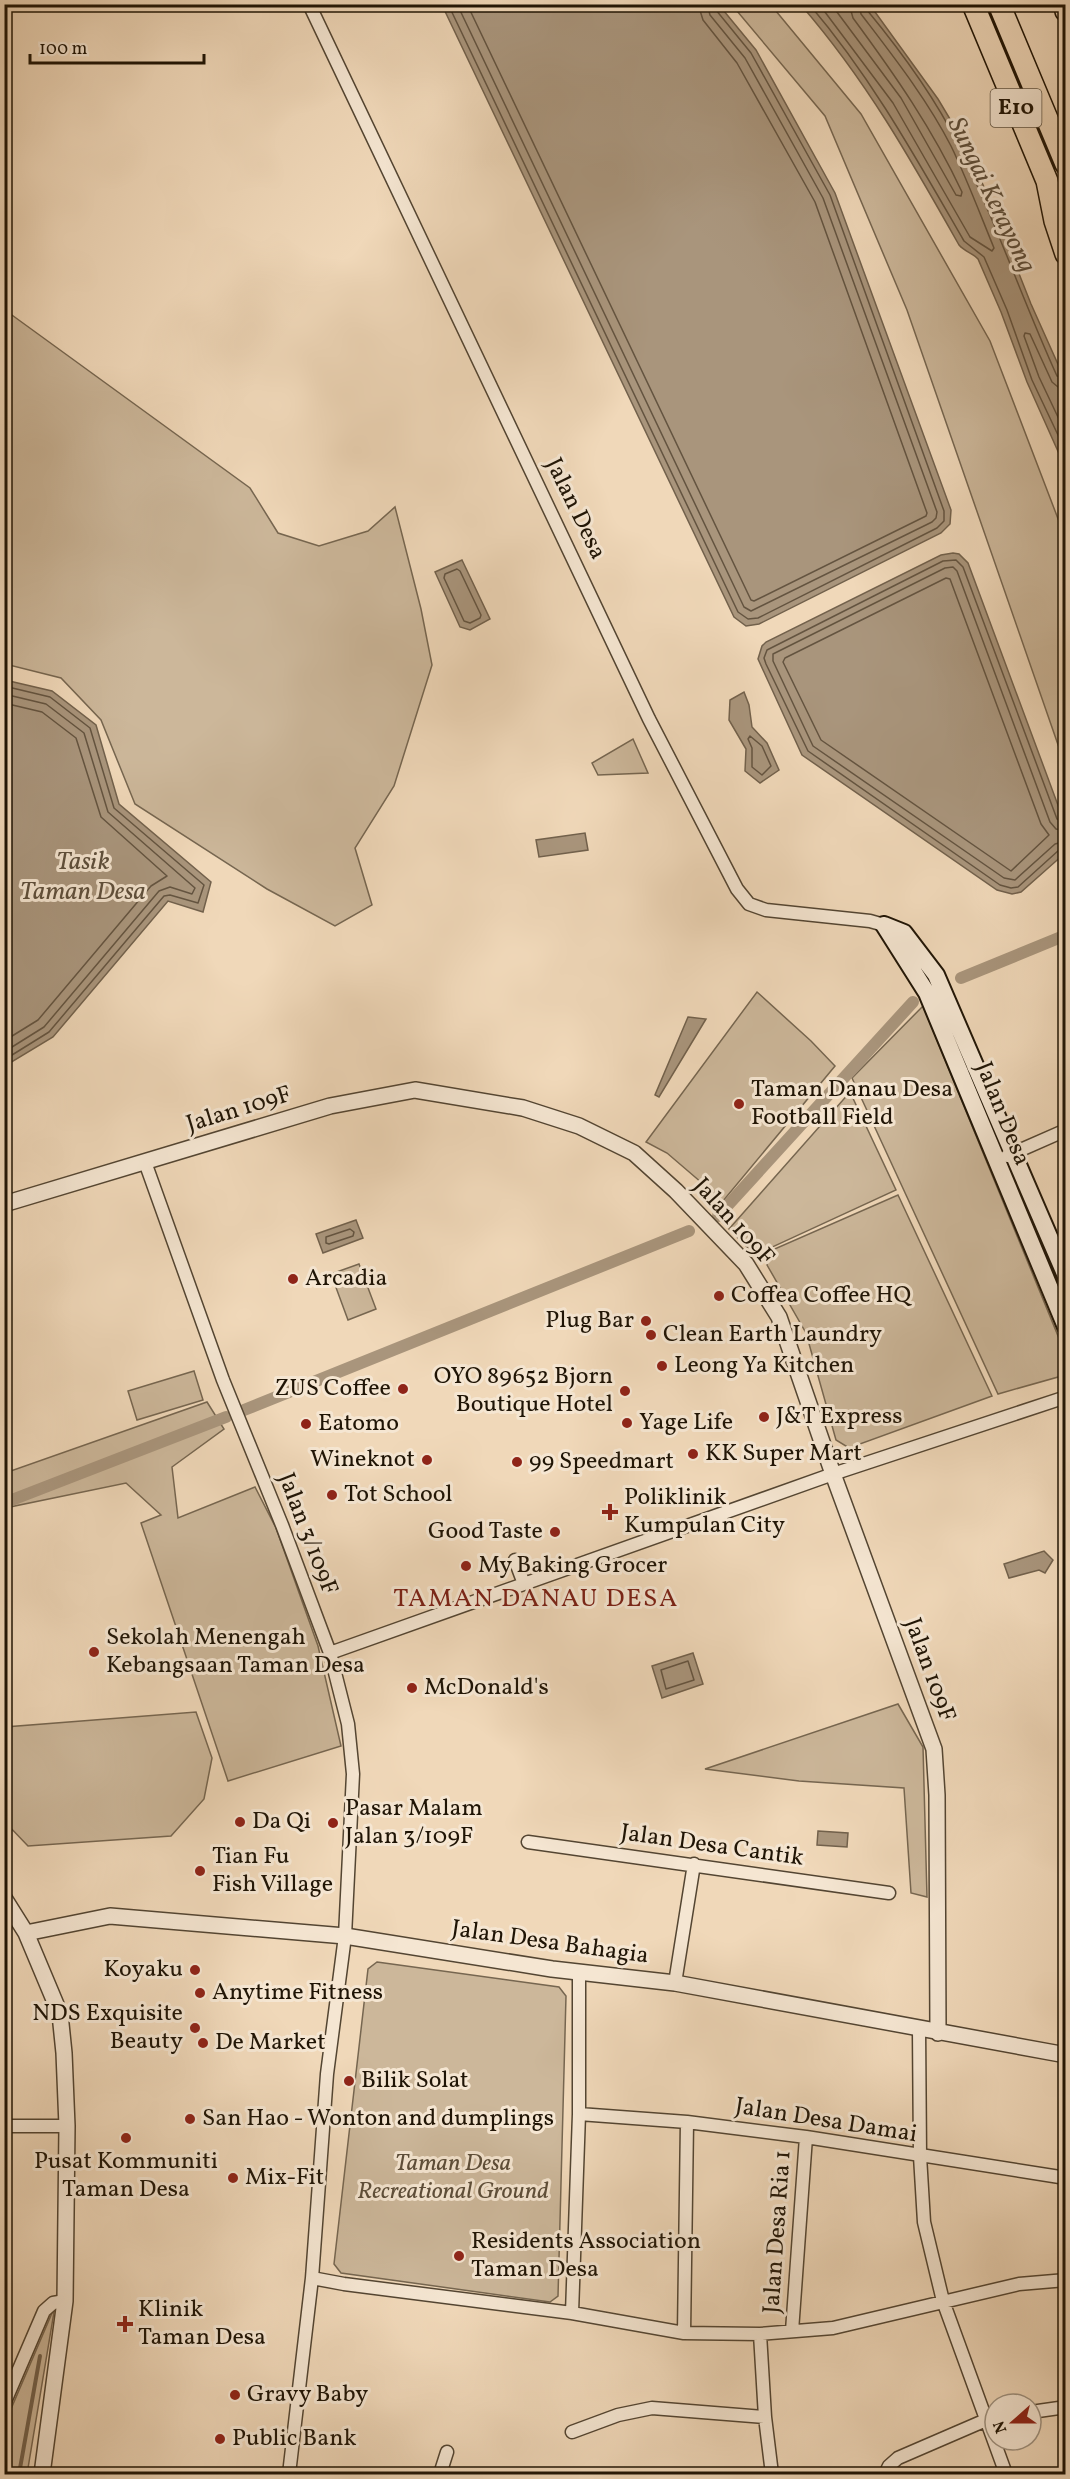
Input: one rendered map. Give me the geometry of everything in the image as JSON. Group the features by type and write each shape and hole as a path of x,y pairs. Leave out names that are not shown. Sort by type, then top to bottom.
{"highway":[{"path":"960,4 986,35"},
{"name":"E10","path":"973,4 1047,181 1055,221 1065,254"},
{"name":"E10","path":"999,4 1065,164"},
{"path":"1065,4 1065,11"},
{"path":"1047,181 1065,214"}],"main road":[{"name":"Jalan Desa","path":"884,925 904,933 936,975 955,1014 1065,1276"},
{"name":"Jalan Desa","path":"884,925 927,993 1065,1327"}],"street":[{"path":"4,8 8,4"},
{"name":"Jalan Desa","path":"309,4 639,698 719,858 737,889 749,904 766,910 870,921 884,925"},
{"name":"Jalan 109F","path":"4,1204 330,1106 415,1090 523,1108 579,1126 634,1153 676,1191 746,1263 779,1317 833,1474 934,1749 937,1795 938,2033"},
{"path":"995,1161 1065,1130"},
{"name":"Jalan 3/109F","path":"145,1162 223,1380 282,1525 330,1653 348,1724 353,1774 345,1936 327,2074 312,2278 289,2475"},
{"path":"330,1653 833,1474 1065,1397"},
{"path":"515,1560 524,1584"},
{"name":"Jalan Desa Cantik","path":"528,1842 889,1893"},
{"path":"675,1983 694,1864"},
{"path":"4,1898 26,1933 60,2014 67,2126 65,2301 42,2475"},
{"name":"Jalan Desa Bahagia","path":"26,1933 110,1916 345,1936 675,1983 1065,2055"},
{"path":"572,2313 579,2114 579,1971"},
{"path":"919,2029 920,2156 924,2222 943,2301 983,2400"},
{"name":"Jalan Desa Damai","path":"579,2114 687,2122 806,2137 1065,2178"},
{"path":"684,2333 687,2122"},
{"path":"4,2126 67,2126"},
{"name":"Jalan Desa Ria 1","path":"792,2331 806,2137"},
{"path":"312,2278 572,2313 684,2333 760,2334 833,2328 1019,2284 1065,2280"},
{"path":"4,2404 44,2311 53,2303 65,2301"},
{"path":"760,2334 765,2417 772,2475"},
{"path":"1043,2410 1065,2407"},
{"path":"572,2432 618,2415 652,2408 765,2417"},
{"path":"885,2475 889,2466 898,2458 983,2423"},
{"path":"440,2475 447,2452"},
{"path":"1000,2452 1006,2475"}],"green space":[{"path":"732,5 771,5 861,114 990,341 1065,537 1066,758 1063,759 907,310 825,116"},
{"path":"5,310 250,488 278,533 319,546 368,531 395,507 421,609 432,665 394,786 355,848 372,905 335,926 267,889 135,804 101,720 61,678 5,664"},
{"path":"633,739 648,773 598,775 592,763"},
{"name":"Taman Danau Desa Football Field","path":"757,992 835,1066 723,1201 667,1153 646,1142"},
{"path":"923,1006 1065,1353 1065,1366 1058,1377 998,1394 852,1078"},
{"path":"850,1092 896,1190 755,1255 729,1229"},
{"path":"898,1195 992,1396 849,1448 836,1440 806,1333 767,1265 770,1251"},
{"path":"359,1264 376,1309 348,1320 331,1274"},
{"path":"194,1371 203,1400 137,1420 128,1391"},
{"path":"207,1402 224,1429 172,1467 178,1518 255,1487 276,1528 318,1646 341,1746 228,1781 141,1523 161,1515 126,1483 5,1508 5,1473"},
{"path":"898,1704 923,1747 927,1897 911,1893 904,1788 799,1781 705,1769"},
{"path":"196,1712 212,1758 204,1799 171,1836 28,1846 5,1822 5,1727"},
{"name":"Taman Desa Recreational Ground","path":"377,1962 559,1987 566,1996 558,2296 550,2302 341,2273 334,2264 368,1969"},
{"path":"55,2306 27,2474 5,2474 5,2423"}],"water":[{"path":"442,5 719,5 756,50 835,193 951,510 950,524 941,533 759,624 746,626 734,617"},
{"path":"801,5 870,5 938,99 962,139 1065,380 1065,467 1027,382 978,259 959,245 905,151 867,91"},
{"path":"959,554 968,563 1065,824 1064,854 1021,892 1012,894 997,890 802,755 758,659 762,646 766,642 941,555"},
{"path":"462,560 490,619 470,630 460,627 435,572"},
{"name":"Tasik Taman Desa","path":"5,680 52,691 96,725 119,804 211,882 203,912 168,901 53,1037 5,1066"},
{"path":"744,692 749,705 752,727 767,743 779,770 760,783 745,771 746,749 729,720 730,700"},
{"path":"585,833 588,850 539,857 536,840"},
{"path":"688,1017 706,1019 659,1097 655,1095"},
{"path":"356,1220 363,1238 323,1253 316,1234"},
{"path":"1044,1551 1053,1560 1045,1573 1039,1570 1009,1578 1004,1564"},
{"path":"693,1653 703,1684 662,1698 652,1666"},
{"path":"818,1831 848,1833 847,1847 817,1845"}],"waterway":[{"path":"961,978 1066,935"},
{"path":"718,1216 913,1002"},
{"path":"244,1410 689,1231"},
{"path":"4,1503 226,1417"},
{"path":"19,2474 40,2356"}],"place":[{"name":"Taman Danau Desa Football Field","path":"739,1104"},
{"name":"Arcadia","path":"293,1279"},
{"name":"Coffea Coffee HQ","path":"719,1296"},
{"name":"Plug Bar","path":"646,1321"},
{"name":"Clean Earth Laundry","path":"651,1335"},
{"name":"Leong Ya Kitchen","path":"662,1366"},
{"name":"ZUS Coffee","path":"403,1389"},
{"name":"OYO 89652 Bjorn Boutique Hotel","path":"625,1391"},
{"name":"J&T Express","path":"764,1417"},
{"name":"Yage Life","path":"627,1423"},
{"name":"Eatomo","path":"306,1424"},
{"name":"KK Super Mart","path":"693,1454"},
{"name":"Wineknot","path":"427,1460"},
{"name":"99 Speedmart","path":"517,1462"},
{"name":"Tot School","path":"332,1495"},
{"name":"Poliklinik Kumpulan City","path":"610,1512"},
{"name":"Good Taste","path":"555,1532"},
{"name":"My Baking Grocer","path":"466,1566"},
{"name":"Sekolah Menengah Kebangsaan Taman Desa","path":"94,1652"},
{"name":"McDonald's","path":"412,1688"},
{"name":"Da Qi","path":"240,1822"},
{"name":"Pasar Malam Jalan 3/109F","path":"333,1823"},
{"name":"Tian Fu Fish Village","path":"200,1871"},
{"name":"Koyaku","path":"195,1970"},
{"name":"Anytime Fitness","path":"200,1993"},
{"name":"NDS Exquisite Beauty","path":"195,2028"},
{"name":"De Market","path":"203,2043"},
{"name":"Bilik Solat","path":"349,2081"},
{"name":"San Hao - Wonton and dumplings","path":"190,2119"},
{"name":"Pusat Kommuniti Taman Desa","path":"126,2138"},
{"name":"Mix-Fit","path":"233,2178"},
{"name":"Residents Association Taman Desa","path":"459,2256"},
{"name":"Klinik Taman Desa","path":"125,2324"},
{"name":"Gravy Baby","path":"235,2395"},
{"name":"Public Bank","path":"220,2439"}],"district":[{"name":"TAMAN DANAU DESA","path":"536,1599"}],"water label":[{"name":"Sungai Kerayong","path":"991,195"}]}
